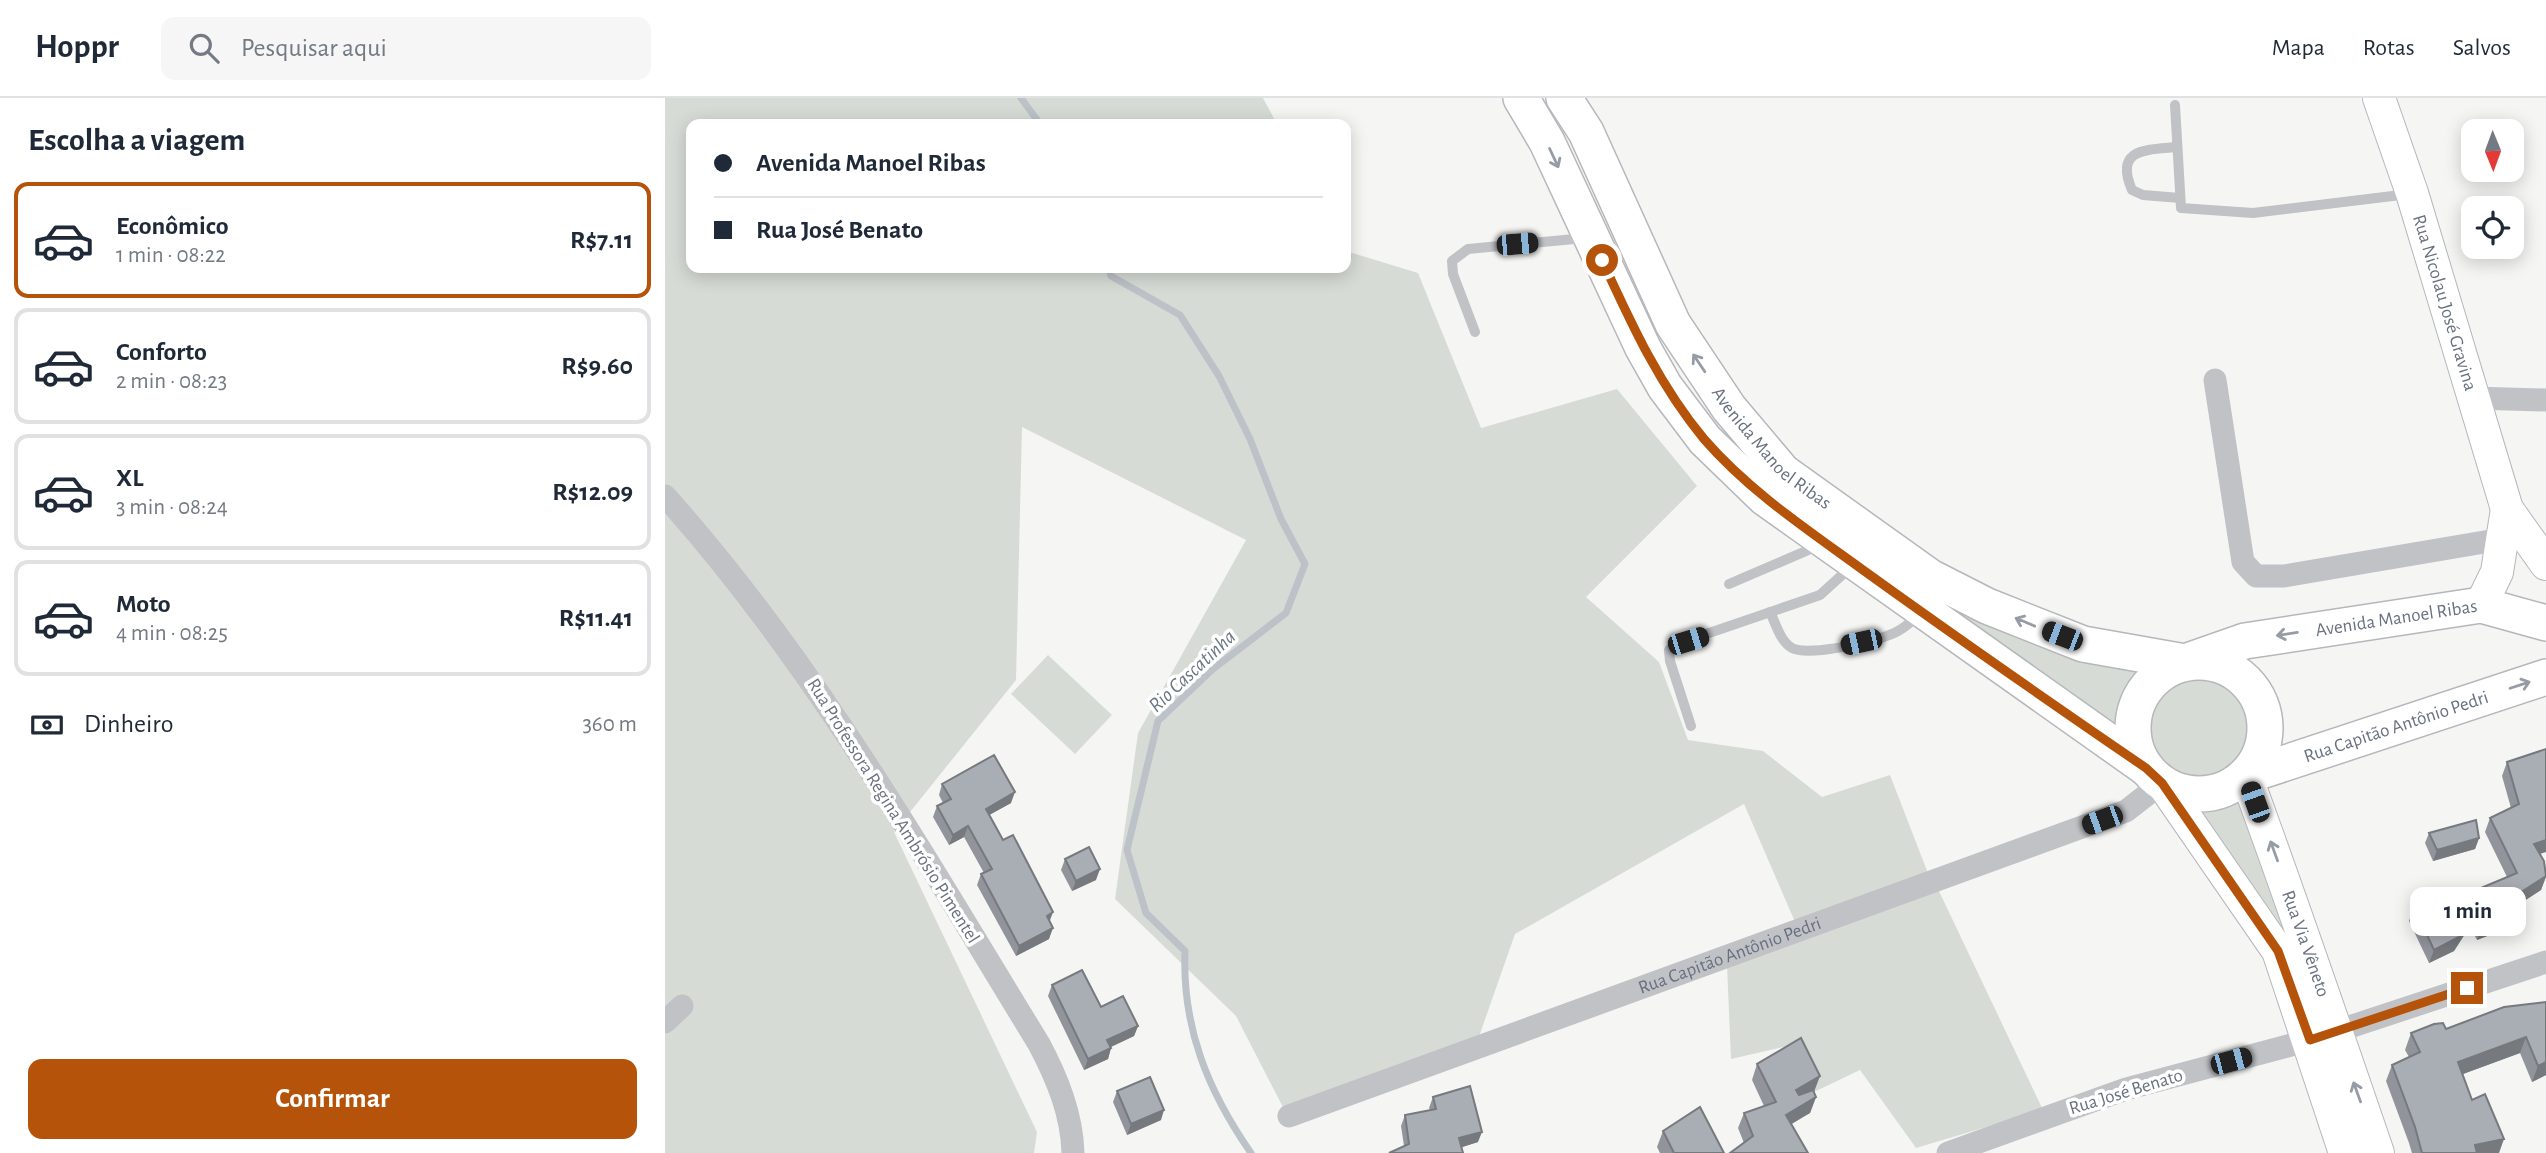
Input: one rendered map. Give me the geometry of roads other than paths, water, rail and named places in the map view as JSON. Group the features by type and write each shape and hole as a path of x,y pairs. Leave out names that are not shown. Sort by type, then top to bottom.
{"main road":[{"name":"Avenida Manoel Ribas","path":"1521,98 1547,142 1643,348 1665,387 1705,440 1765,498 2154,776"},
{"name":"Avenida Manoel Ribas","path":"1564,98 1586,132 1673,324 1729,408 1783,472 1930,577 2041,629 2083,644 2185,662 2245,640"},
{"name":"Rua Nicolau José Gravina","path":"2379,98 2412,193 2472,398 2505,524 2497,572 2481,605"},
{"name":"Rua Nicolau José Gravina","path":"2505,524 2546,564"},
{"name":"Avenida Manoel Ribas","path":"2121,652 2245,640 2481,605 2546,623"},
{"path":"2207,661 2228,667 2246,679 2259,696 2266,717 2266,738 2259,759 2246,776 2227,788 2205,794 2183,793 2154,776 2135,748 2132,726 2136,705 2147,685 2164,671 2185,662 2207,661"},
{"name":"Rua Capitão Antônio Pedri","path":"2246,776 2546,677"},
{"name":"Rua Via Vêneto","path":"2154,776 2278,951 2378,1153"},
{"name":"Rua Via Vêneto","path":"2246,776 2314,958 2322,1036 2345,1153"}],"street":[{"path":"2215,380 2243,562 2256,576 2284,576 2505,524"},
{"path":"2472,398 2546,400"},
{"name":"Rua Professora Regina Ambrósio Pimentel","path":"665,496 735,579 795,658 878,781 1056,1076 1064,1101 1073,1153"},
{"name":"Rua Capitão Antônio Pedri","path":"1289,1116 2126,811 2154,776"},
{"name":"Rua José Benato","path":"1948,1153 2126,1089 2322,1036 2546,962"},
{"path":"665,1022 682,1006"}],"lane":[{"path":"2175,105 2181,208 2253,213 2412,193"},
{"path":"2178,147 2137,151 2129,159 2126,177 2132,190 2143,195 2180,198"},
{"path":"1475,332 1453,274 1452,261 1458,254 1468,248 1591,237"},
{"path":"1729,584 1826,542"},
{"path":"1692,726 1669,650 1674,645 1820,594 1855,564"},
{"path":"1770,612 1783,640 1794,650 1811,652 1886,636 1899,631 1922,612"}],"waterway":[{"name":"Rio Cascatinha","path":"1021,98 1036,119"},
{"name":"Rio Cascatinha","path":"1110,273 1111,276 1180,315 1219,376 1250,439 1281,519 1305,564 1286,613 1213,669 1158,721 1127,850 1146,913 1185,951 1188,1006 1201,1058 1222,1106 1251,1153"}]}
